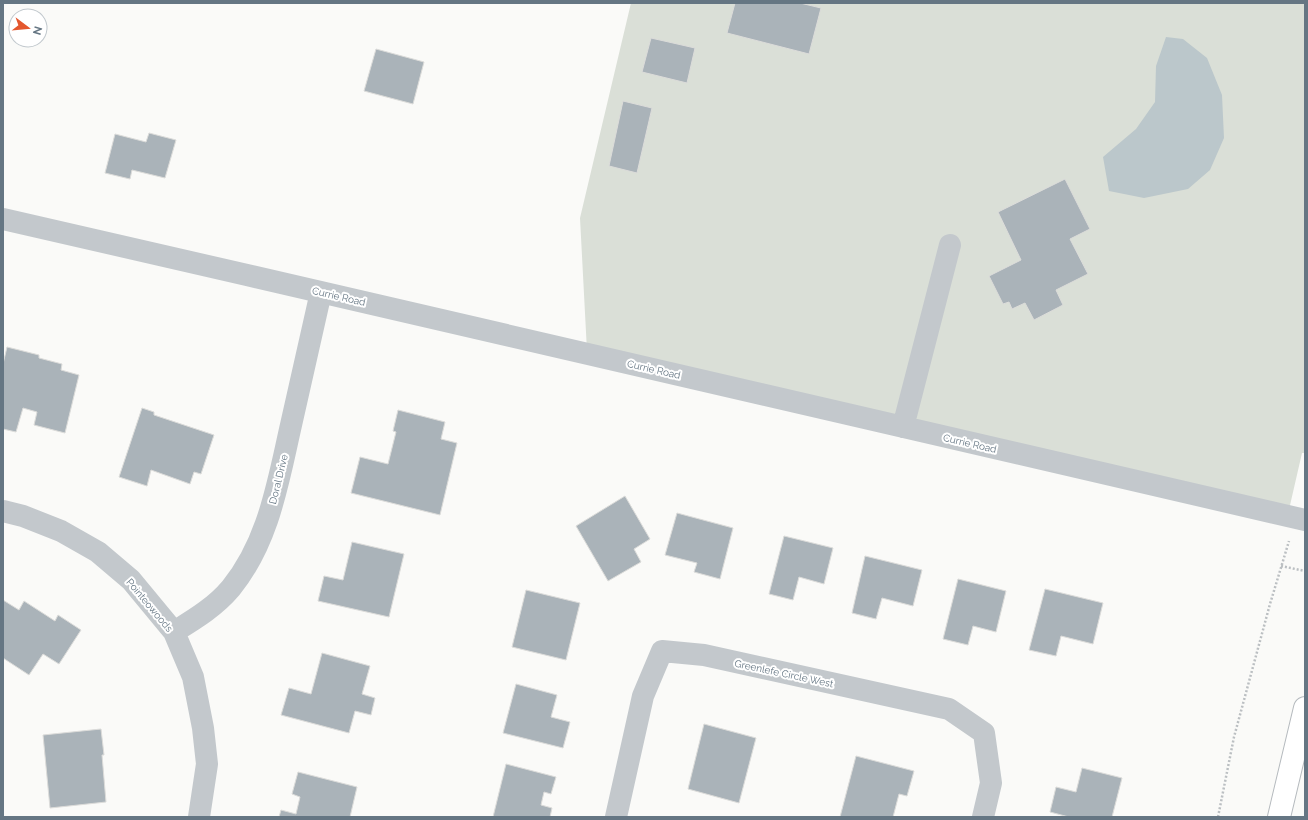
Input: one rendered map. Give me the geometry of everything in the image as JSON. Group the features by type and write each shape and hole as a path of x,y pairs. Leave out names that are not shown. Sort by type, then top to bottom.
{"main road":[{"path":"1280,817 1305,708"}],"street":[{"name":"Currie Road","path":"3,219 1305,520"},
{"path":"903,427 950,245"},
{"name":"Doral Drive","path":"174,632 206,612 230,588 243,571 261,538 276,492 321,292"},
{"name":"Pointeowoods","path":"3,511 23,516 61,531 98,552 130,580 174,632 193,677 203,728 206,764 199,817"},
{"name":"Greenlefe Circle West","path":"616,817 643,696 662,651 704,655 949,710 984,733 991,783 983,817"}],"path":[{"path":"1218,817 1234,737 1286,549"},
{"path":"1281,566 1305,571"}],"shaded area":[{"path":"631,3 1305,3 1305,453 1302,453 1288,514 587,351 580,218"},
{"path":"1166,37 1183,39 1207,58 1222,95 1224,138 1210,170 1188,189 1144,198 1109,191 1103,157 1136,129 1155,102 1156,66"}],"building":[{"path":"735,3 800,3 821,8 809,54 727,33"},
{"path":"651,38 695,48 687,83 642,72"},
{"path":"376,49 424,62 413,104 364,91"},
{"path":"623,101 652,108 637,173 609,166"},
{"path":"149,133 176,140 165,178 132,170 130,179 105,173 115,134 146,142"},
{"path":"1065,179 1090,229 1070,239 1088,274 1056,290 1063,305 1034,320 1025,303 1012,309 1009,302 1003,304 989,276 1021,260 998,212"},
{"path":"7,347 39,355 39,358 62,364 61,370 79,375 65,433 34,425 37,412 23,408 16,432 3,429 3,364"},
{"path":"142,408 154,412 154,415 214,435 201,474 194,472 190,484 151,470 147,486 119,477"},
{"path":"398,410 445,422 441,439 457,443 440,515 351,493 360,457 388,464 396,432 393,431"},
{"path":"625,496 650,539 634,549 641,562 608,581 576,526"},
{"path":"677,513 733,528 720,579 694,572 697,563 665,555"},
{"path":"784,536 833,548 824,584 799,577 793,600 769,594"},
{"path":"352,542 404,554 389,617 318,601 324,576 343,580"},
{"path":"865,556 922,570 913,606 882,598 876,619 852,613"},
{"path":"958,579 1006,591 996,632 973,626 968,645 943,639"},
{"path":"1045,589 1103,603 1093,644 1061,636 1056,656 1029,650"},
{"path":"526,590 580,603 566,660 512,647"},
{"path":"3,600 19,610 24,601 55,621 58,615 81,630 59,664 43,654 29,675 3,658"},
{"path":"322,653 370,666 362,694 375,698 371,715 355,711 349,733 281,715 289,688 311,694"},
{"path":"516,684 557,695 551,717 570,722 563,748 503,733"},
{"path":"704,724 756,738 739,803 688,789"},
{"path":"101,729 104,755 102,755 106,802 50,808 43,735"},
{"path":"856,756 914,771 907,796 899,794 893,817 840,817"},
{"path":"506,764 556,777 551,794 544,792 541,805 552,808 550,817 493,817"},
{"path":"1082,768 1122,778 1112,817 1069,817 1050,812 1056,787 1076,792"},
{"path":"298,772 357,787 350,817 279,817 281,810 296,814 300,797 292,794"}]}
